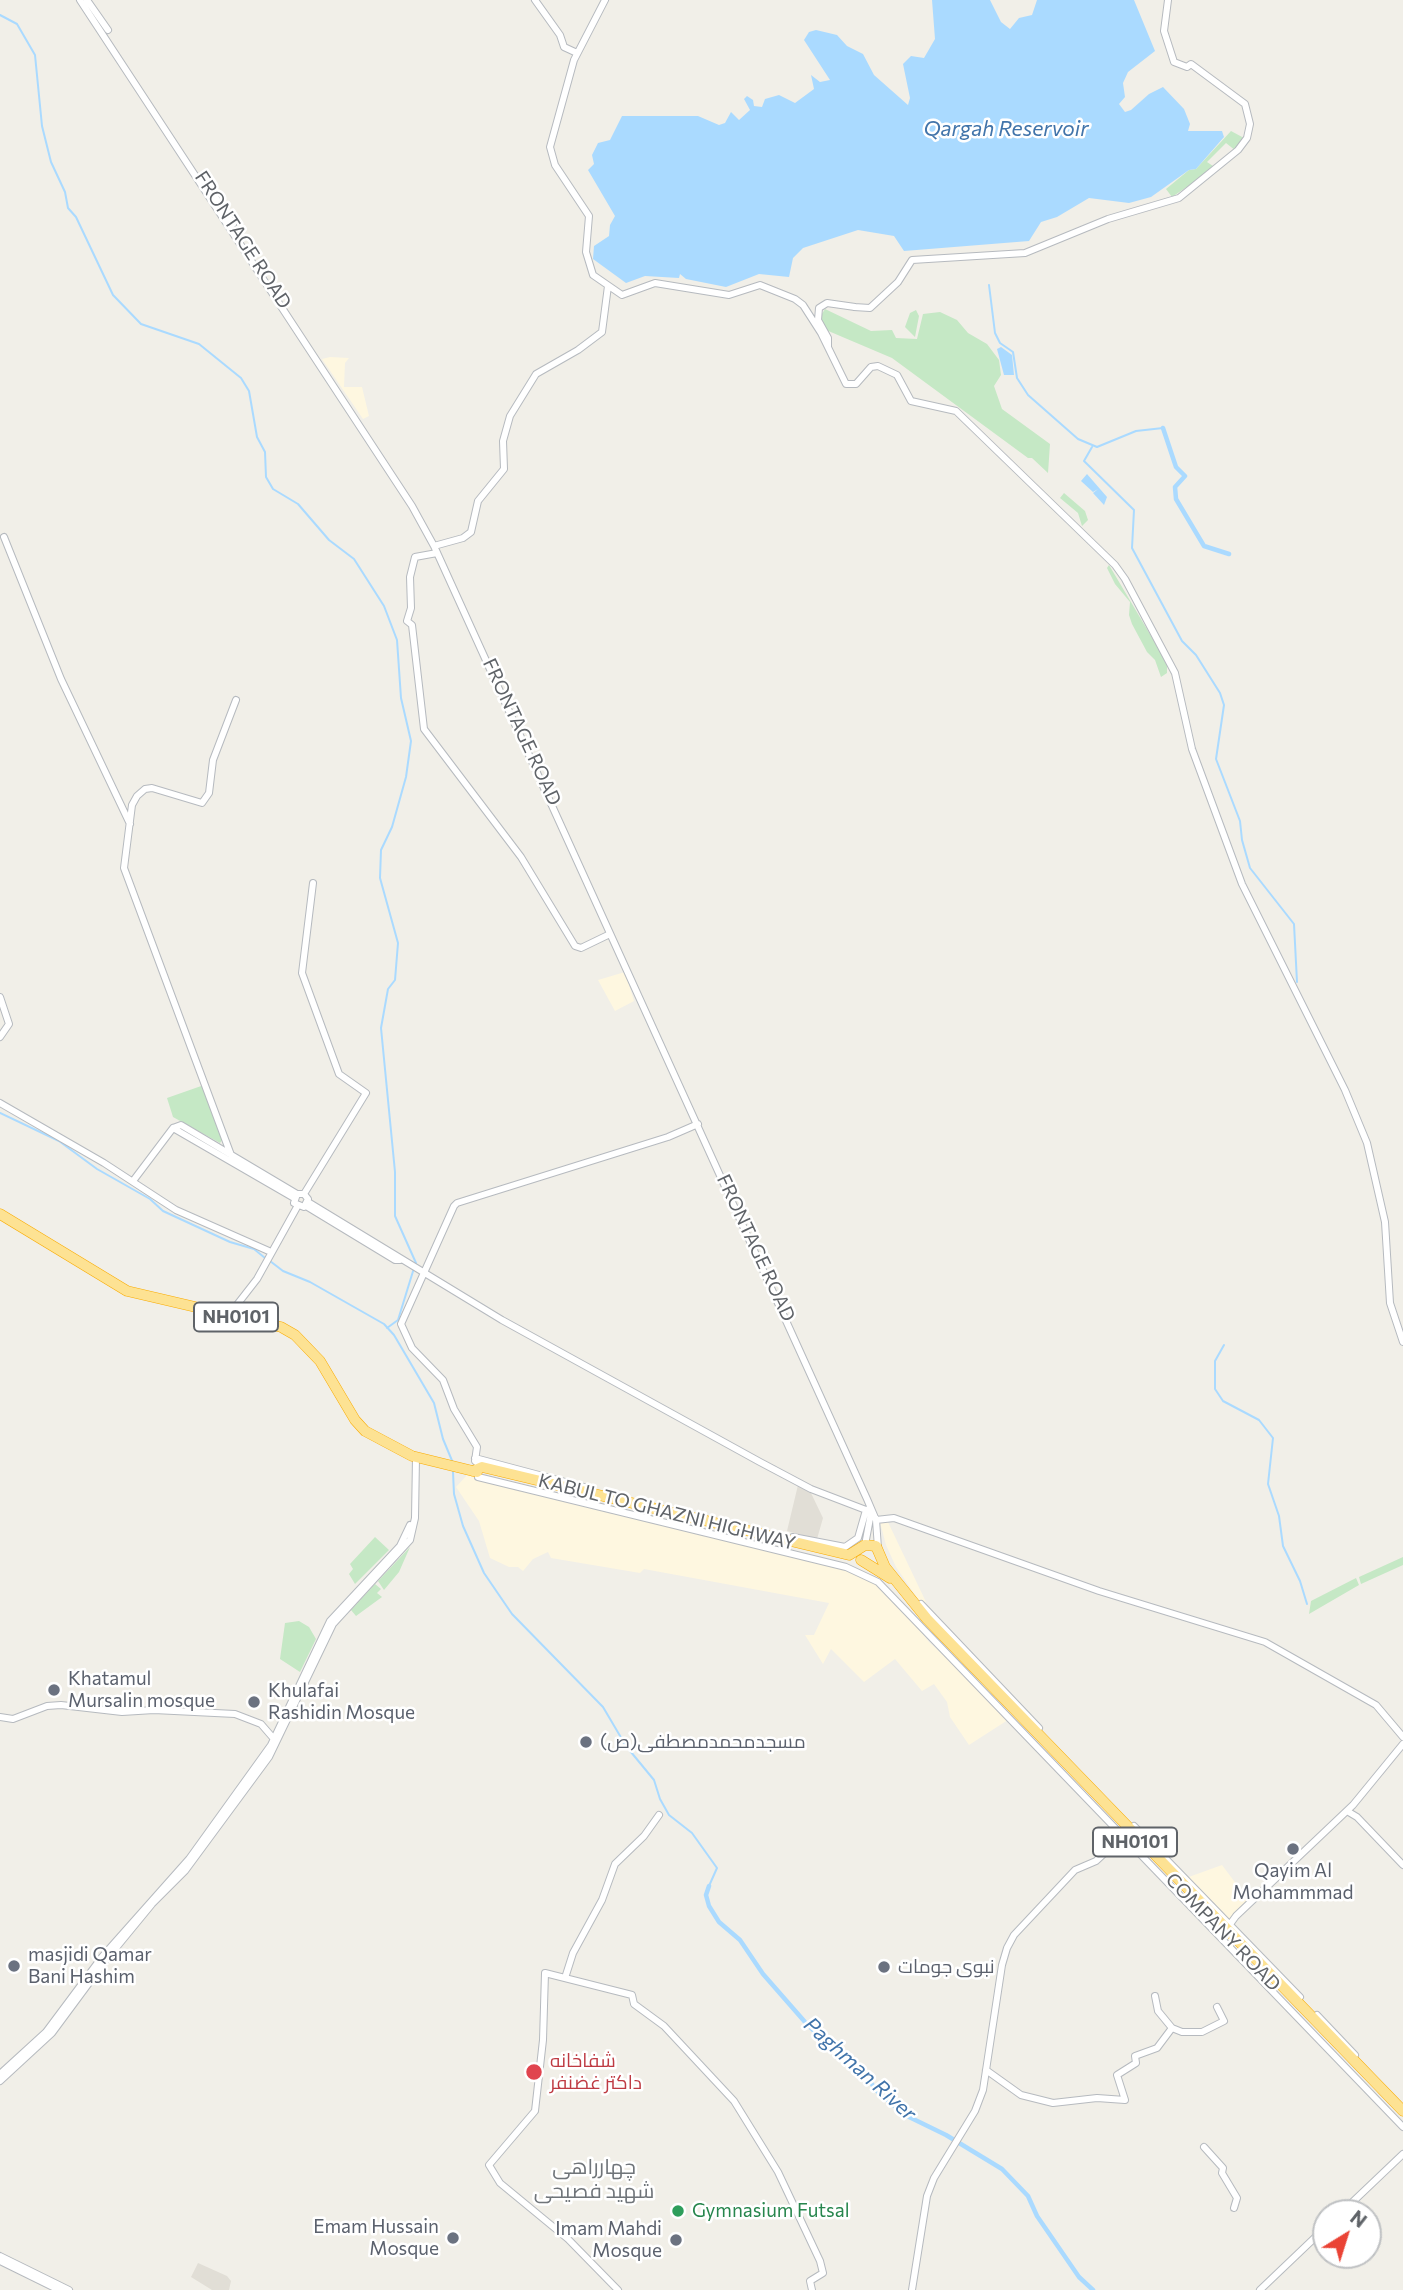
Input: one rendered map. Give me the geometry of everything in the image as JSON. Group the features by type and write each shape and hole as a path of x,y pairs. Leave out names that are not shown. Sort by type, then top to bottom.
{"highway":[{"name":"KABUL TO GHAZNI HIGHWAY","path":"0,1214 127,1291 281,1327 295,1335 320,1361 355,1420 365,1431 414,1456 864,1563"},
{"name":"KABUL TO GHAZNI HIGHWAY","path":"660,1513 718,1522 753,1536 784,1538 849,1555 863,1547"},
{"name":"NH0101","path":"863,1547 874,1545 879,1551"},
{"path":"863,1547 864,1563 877,1562 879,1551"},
{"name":"COMPANY ROAD","path":"879,1551 885,1567 928,1619 1403,2111"},
{"name":"COMPANY ROAD","path":"864,1563 892,1581 924,1623 1039,1747 1226,1928 1403,2119"}],"street":[{"path":"80,0 407,497 436,548 697,1124 668,1137 457,1203 417,1269 401,1324 412,1348 443,1380 454,1409 477,1447 475,1458 478,1472"},
{"name":"FRONTAGE ROAD","path":"87,0 406,490 436,548 867,1493 869,1510 876,1520 879,1551"},
{"path":"535,0 560,35 564,47 577,53"},
{"path":"604,0 577,53 550,152 555,165 587,209 590,225 586,252 589,267 608,286 626,295 647,284 661,283 729,295 764,286 803,305 846,384 856,384 871,367 878,366 897,375 907,397 916,404 956,411 1115,565 1125,579 1175,673 1192,749 1242,884 1345,1090 1367,1143 1385,1222 1390,1303 1403,1342"},
{"path":"828,349 828,338 818,320 819,308 827,303 868,310 898,282 912,260 1025,253 1108,219 1163,205 1179,198 1238,150 1247,138 1250,124 1245,104 1240,97 1191,64 1187,66 1174,62 1164,31 1168,0"},
{"path":"608,286 602,332 578,350 536,374 510,416 503,442 504,469 481,495 471,532 463,538 415,557 410,576 411,608 407,621 412,625 424,729 521,857 575,946 581,948 610,934"},
{"path":"4,537 61,679 130,824"},
{"path":"231,1155 180,1009 124,868 132,805 145,789 152,788 202,803 209,793 213,760 236,700"},
{"path":"229,1315 264,1268 297,1206 298,1195 366,1093 339,1074 302,973 313,883"},
{"path":"0,996 9,1024 0,1037"},
{"path":"0,1102 133,1181 176,1210 270,1254"},
{"path":"133,1181 173,1128 181,1125 298,1195 307,1204 395,1260 401,1260 502,1320 787,1477 869,1510"},
{"path":"173,1128 298,1195"},
{"path":"297,1206 307,1204"},
{"path":"0,2074 46,2032 102,1957 156,1892 182,1867 274,1739 330,1621 407,1535 411,1517 414,1456"},
{"path":"0,2081 52,2033 106,1960 152,1905 185,1871 269,1757 334,1624 410,1540 415,1518 414,1456"},
{"path":"475,1458 660,1513"},
{"path":"784,1538 845,1547 858,1538 869,1510"},
{"path":"863,1547 871,1529 869,1510"},
{"path":"876,1520 894,1518 1099,1591 1265,1642 1376,1705 1403,1737"},
{"path":"753,1536 846,1567 883,1586 1123,1836 1226,1928 1403,2104"},
{"path":"0,1717 13,1719 47,1706 61,1704 122,1712 153,1710 235,1714 261,1724 274,1739"},
{"path":"1226,1928 1355,1806 1401,1749"},
{"path":"1355,1806 1360,1816 1403,1863"},
{"path":"1348,1812 1357,1817 1403,1863"},
{"path":"565,1978 573,1953 602,1900 615,1864 637,1843 659,1815"},
{"path":"912,2290 927,2196 978,2105 1002,1965 1012,1939 1075,1870 1096,1861 1123,1836"},
{"path":"1226,1928 1403,2127"},
{"path":"618,2290 568,2239 500,2183 489,2165 535,2111 542,2040 544,1974 632,1996 634,2004 664,2026 734,2101 778,2172 820,2261 823,2273 810,2281 812,2290"},
{"path":"1155,1996 1159,2005 1157,2009 1172,2028 1182,2032 1202,2032 1224,2021 1217,2007"},
{"path":"986,2070 1021,2095 1052,2103 1097,2098 1125,2100 1117,2075 1136,2063 1135,2056 1157,2048 1172,2028"},
{"path":"1204,2147 1223,2168 1222,2173 1237,2198 1234,2208"},
{"path":"1356,2199 1403,2157"},
{"path":"1360,2199 1403,2157"},
{"path":"1259,2290 1312,2244"},
{"path":"1265,2290 1312,2245"},
{"path":"0,2258 59,2290"},
{"path":"0,2258 69,2290"}],"shaded area":[{"path":"349,358 345,363 344,387 362,387 369,416 363,419 322,359"},
{"path":"625,972 634,1001 615,1011 598,980"},
{"path":"468,1474 846,1569 885,1586 929,1642 1011,1718 969,1745 950,1717 947,1702 934,1684 922,1691 895,1659 864,1682 831,1649 823,1664 805,1635 814,1635 829,1603 644,1569 640,1573 551,1558 548,1552 533,1559 523,1571 518,1567 509,1567 490,1558 479,1521 456,1487"},
{"path":"798,1485 810,1491 823,1518 817,1539 787,1531"},
{"path":"887,1520 926,1602 922,1605 896,1567 886,1545 880,1522"},
{"path":"1222,1865 1249,1901 1228,1920 1186,1878"},
{"path":"198,2263 227,2276 231,2281 229,2290 212,2290 191,2277"}],"green space":[{"path":"1231,131 1244,138 1236,151 1226,143 1207,162 1213,166 1222,163 1172,197 1166,189 1189,170 1196,169"},
{"path":"825,309 871,331 892,330 896,338 917,339 923,314 940,312 957,320 968,333 987,344 999,360 1001,375 994,386 1002,409 1050,444 1048,473 1032,458 1028,458 892,358 826,330 820,317"},
{"path":"916,310 919,316 915,337 905,327 910,313"},
{"path":"1064,493 1085,511 1088,520 1082,526 1078,513 1060,498"},
{"path":"1109,565 1167,663 1167,673 1161,677 1155,660 1147,652 1132,624 1129,615 1130,602 1115,584 1107,568"},
{"path":"204,1085 223,1139 220,1143 173,1117 167,1098"},
{"path":"375,1537 389,1550 355,1584 349,1574 353,1569 350,1564"},
{"path":"410,1547 399,1572 384,1590 378,1581"},
{"path":"1403,1557 1403,1565 1361,1584 1359,1577"},
{"path":"1356,1578 1359,1585 1309,1614 1311,1601"},
{"path":"375,1584 381,1589 377,1593 382,1597 356,1616 351,1610"},
{"path":"299,1621 309,1627 316,1639 300,1672 280,1659 285,1623"}],"water":[{"name":"Qargah Reservoir","path":"932,0 990,0 1001,22 1010,29 1019,18 1032,15 1037,0 1134,0 1155,51 1128,72 1123,83 1125,97 1119,104 1125,112 1131,110 1149,94 1163,87 1184,109 1190,124 1188,131 1222,131 1224,137 1196,169 1189,170 1151,197 1129,203 1089,198 1057,217 1041,222 1029,241 904,251 894,236 858,230 803,248 793,258 789,277 759,274 726,287 686,279 680,274 679,278 645,276 626,283 593,259 594,246 609,236 610,225 615,216 588,170 594,164 592,155 598,143 610,140 622,116 698,116 719,125 725,123 731,112 739,120 750,110 744,99 747,96 753,100 754,106 762,107 765,99 779,95 795,103 814,89 811,75 820,82 830,80 804,40 809,32 816,30 837,35 847,46 863,54 874,75 908,105 910,98 903,64 911,56 924,58 935,39"},
{"path":"1001,347 1012,355 1014,375 1004,375 997,349"},
{"path":"1087,474 1107,497 1104,505 1093,493 1098,489 1093,492 1081,481"}],"waterway":[{"path":"0,15 17,24 35,55 42,126 51,162 65,192 68,208 76,217 113,295 141,324 199,344 241,378 249,391 257,437 265,452 266,477 273,489 298,504 329,540 354,559 384,606 397,640 401,698 411,741 406,777 392,827 381,850 380,878 398,943 395,980 388,989 381,1028 395,1172 395,1216 416,1263"},
{"path":"989,285 995,333 1000,343 1013,352 1017,378 1028,395 1078,439 1097,447 1136,431 1163,428"},
{"path":"1163,428 1176,467 1185,476 1175,487 1176,499 1204,546 1229,554"},
{"path":"1092,447 1084,461 1134,510 1132,548 1182,641 1196,655 1220,693 1224,705 1216,759 1240,821 1250,868 1294,924 1297,982"},
{"path":"0,1113 59,1141 97,1169 150,1199 163,1211 230,1242 254,1249 265,1258"},
{"path":"270,1261 283,1271 310,1282 384,1324 394,1335 434,1403 443,1439 453,1463"},
{"path":"387,1328 398,1320 414,1268"},
{"path":"1224,1345 1215,1361 1215,1389 1223,1401 1259,1420 1273,1438 1268,1484 1279,1516 1283,1546 1300,1581 1307,1604"},
{"path":"453,1472 454,1494 463,1526 484,1573 512,1614 603,1707 626,1746 654,1780 669,1815 692,1833 717,1868 709,1886"},
{"name":"Paghman River","path":"709,1886 706,1895 709,1906 719,1922 740,1940 763,1974 805,2022 828,2045 862,2070 876,2090 905,2115 946,2135 1002,2169 1028,2196 1037,2216 1079,2277 1093,2290"}],"place":[{"name":"Khatamul Mursalin mosque","path":"54,1690"},
{"name":"Khulafai Rashidin Mosque","path":"254,1702"},
{"name":"مسجدمحمدمصطفی(ص)","path":"586,1742"},
{"name":"Qayim Al Mohammmad","path":"1293,1849"},
{"name":"masjidi Qamar Bani Hashim","path":"14,1966"},
{"name":"نبوی جومات","path":"884,1967"},
{"name":"شفاخانه داکتر غضنفر","path":"534,2072"},
{"name":"Gymnasium Futsal","path":"678,2211"},
{"name":"Emam Hussain Mosque","path":"453,2238"},
{"name":"Imam Mahdi Mosque","path":"676,2240"}],"district":[{"name":"چهارراهی شهید فصیحی","path":"594,2179"}]}
